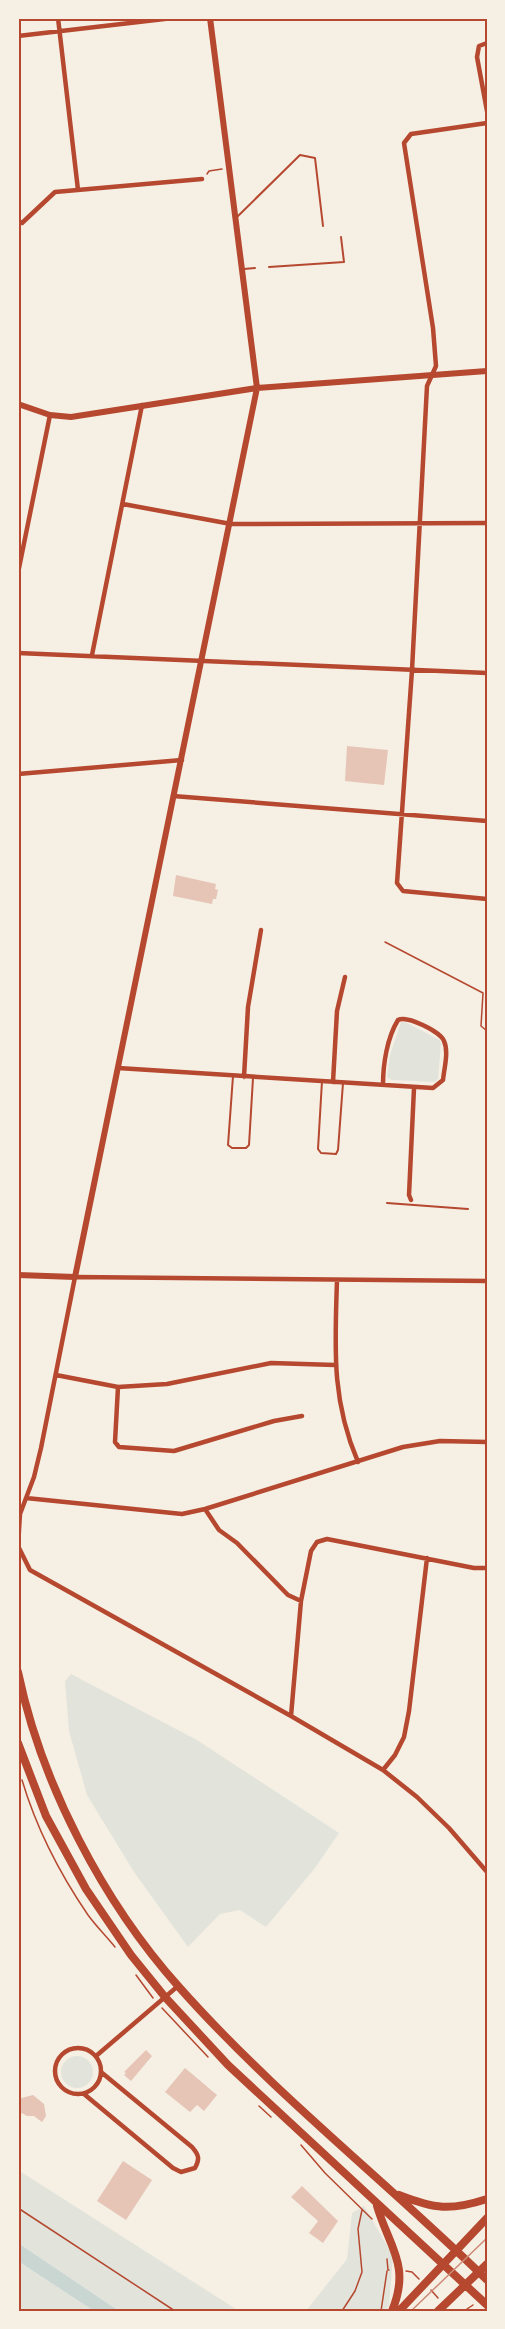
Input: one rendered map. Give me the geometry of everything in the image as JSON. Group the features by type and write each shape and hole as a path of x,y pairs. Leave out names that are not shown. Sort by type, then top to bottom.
{"main road":[{"path":"18,1672 25,1706 61,1804 101,1880 145,1946 178,1986 257,2068 487,2280"},
{"path":"18,1743 46,1816 86,1889 131,1955 165,1997 228,2065 487,2305"},
{"path":"393,2192 438,2207 458,2208 487,2199"},
{"path":"377,2205 398,2255 400,2269 398,2290 392,2311"},
{"path":"399,2311 487,2218"},
{"path":"438,2311 487,2264"}],"street":[{"path":"58,18 78,190"},
{"path":"18,36 172,18"},
{"path":"210,18 257,388 41,1448 20,1514 18,1546 30,1570 291,1716 382,1770 417,1797 449,1828 487,1872"},
{"path":"487,43 479,46 477,57 487,111"},
{"path":"487,123 411,134 404,142 433,328 436,366 427,386 412,670 397,883 403,891 487,899"},
{"path":"18,222 22,223 55,192 202,179"},
{"path":"18,404 50,415 71,417 257,388 487,370"},
{"path":"92,655 142,405"},
{"path":"18,573 50,415"},
{"path":"123,504 231,524 487,523"},
{"path":"18,654 92,655 487,673"},
{"path":"18,774 182,760"},
{"path":"173,796 487,821"},
{"path":"244,1077 248,1007 261,930"},
{"path":"333,1082 337,1011 345,977"},
{"path":"118,1068 414,1088 433,1088 443,1080 446,1047 441,1035 402,1017 393,1027 386,1054 383,1085"},
{"path":"411,1200 408,1195 414,1088"},
{"path":"18,1275 487,1281"},
{"path":"337,1280 335,1365 338,1400 358,1462"},
{"path":"56,1375 118,1387 167,1384 271,1363 335,1365"},
{"path":"118,1387 115,1442 119,1447 174,1451 274,1421 302,1416"},
{"path":"26,1498 182,1514 205,1509 404,1447 431,1442 487,1442"},
{"path":"205,1509 219,1530 237,1543 288,1595 301,1601"},
{"path":"291,1716 301,1601 311,1551 317,1542 327,1539 474,1568 487,1568"},
{"path":"382,1770 395,1755 404,1737 427,1558"},
{"path":"96,2056 178,1986"},
{"path":"84,2094 173,2168 181,2172 195,2168 199,2161 198,2154 192,2147 102,2072 96,2056 84,2049 69,2050 58,2061 55,2068 57,2082 74,2095 84,2094 94,2088 102,2072"}],"lane":[{"path":"235,219 300,155 315,158 323,226"},
{"path":"269,267 344,262 341,237"},
{"path":"241,270 255,268"},
{"path":"233,1076 228,1145 232,1148 246,1148 249,1145 253,1077"},
{"path":"322,1081 318,1149 321,1153 336,1154 343,1082"},
{"path":"387,1203 468,1209"}],"path":[{"path":"202,179 209,171 228,167"},
{"path":"385,942 483,993 482,1026 487,1031"},
{"path":"18,2208 175,2311"},
{"path":"342,2311 355,2291 362,2271 358,2229 362,2209"},
{"path":"381,2311 388,2270"},
{"path":"412,2272 445,2304"},
{"path":"18,2308 22,2311"}],"shaded area":[{"path":"401,1022 440,1040 438,1079 435,1082 392,1080 387,1077 390,1055"},
{"path":"71,1674 197,1740 339,1833 315,1868 266,1927 240,1910 220,1914 188,1947 134,1872 87,1795 69,1731 65,1681"},
{"path":"77,2056 88,2061 93,2072 88,2083 77,2088 66,2083 61,2072 66,2061"},
{"path":"18,2170 239,2311 119,2311 18,2243"},
{"path":"364,2206 393,2256 389,2306 384,2311 306,2311 347,2259 352,2213"},
{"path":"18,2243 119,2311 94,2311 18,2261"},
{"path":"18,2261 94,2311 18,2311"}],"building":[{"path":"347,746 388,750 384,785 345,781"},
{"path":"176,875 216,884 215,889 218,890 216,899 213,899 212,904 173,896"},
{"path":"146,2050 152,2056 131,2081 124,2075 126,2073 124,2072"},
{"path":"185,2068 217,2095 204,2111 197,2105 190,2112 165,2092"},
{"path":"33,2095 44,2104 46,2116 42,2122 34,2116 22,2113 18,2117 18,2099"},
{"path":"123,2161 152,2180 126,2220 97,2201"},
{"path":"302,2186 338,2221 323,2243 309,2233 318,2221 291,2197"}],"tram line":[{"path":"411,2311 487,2238"}]}
